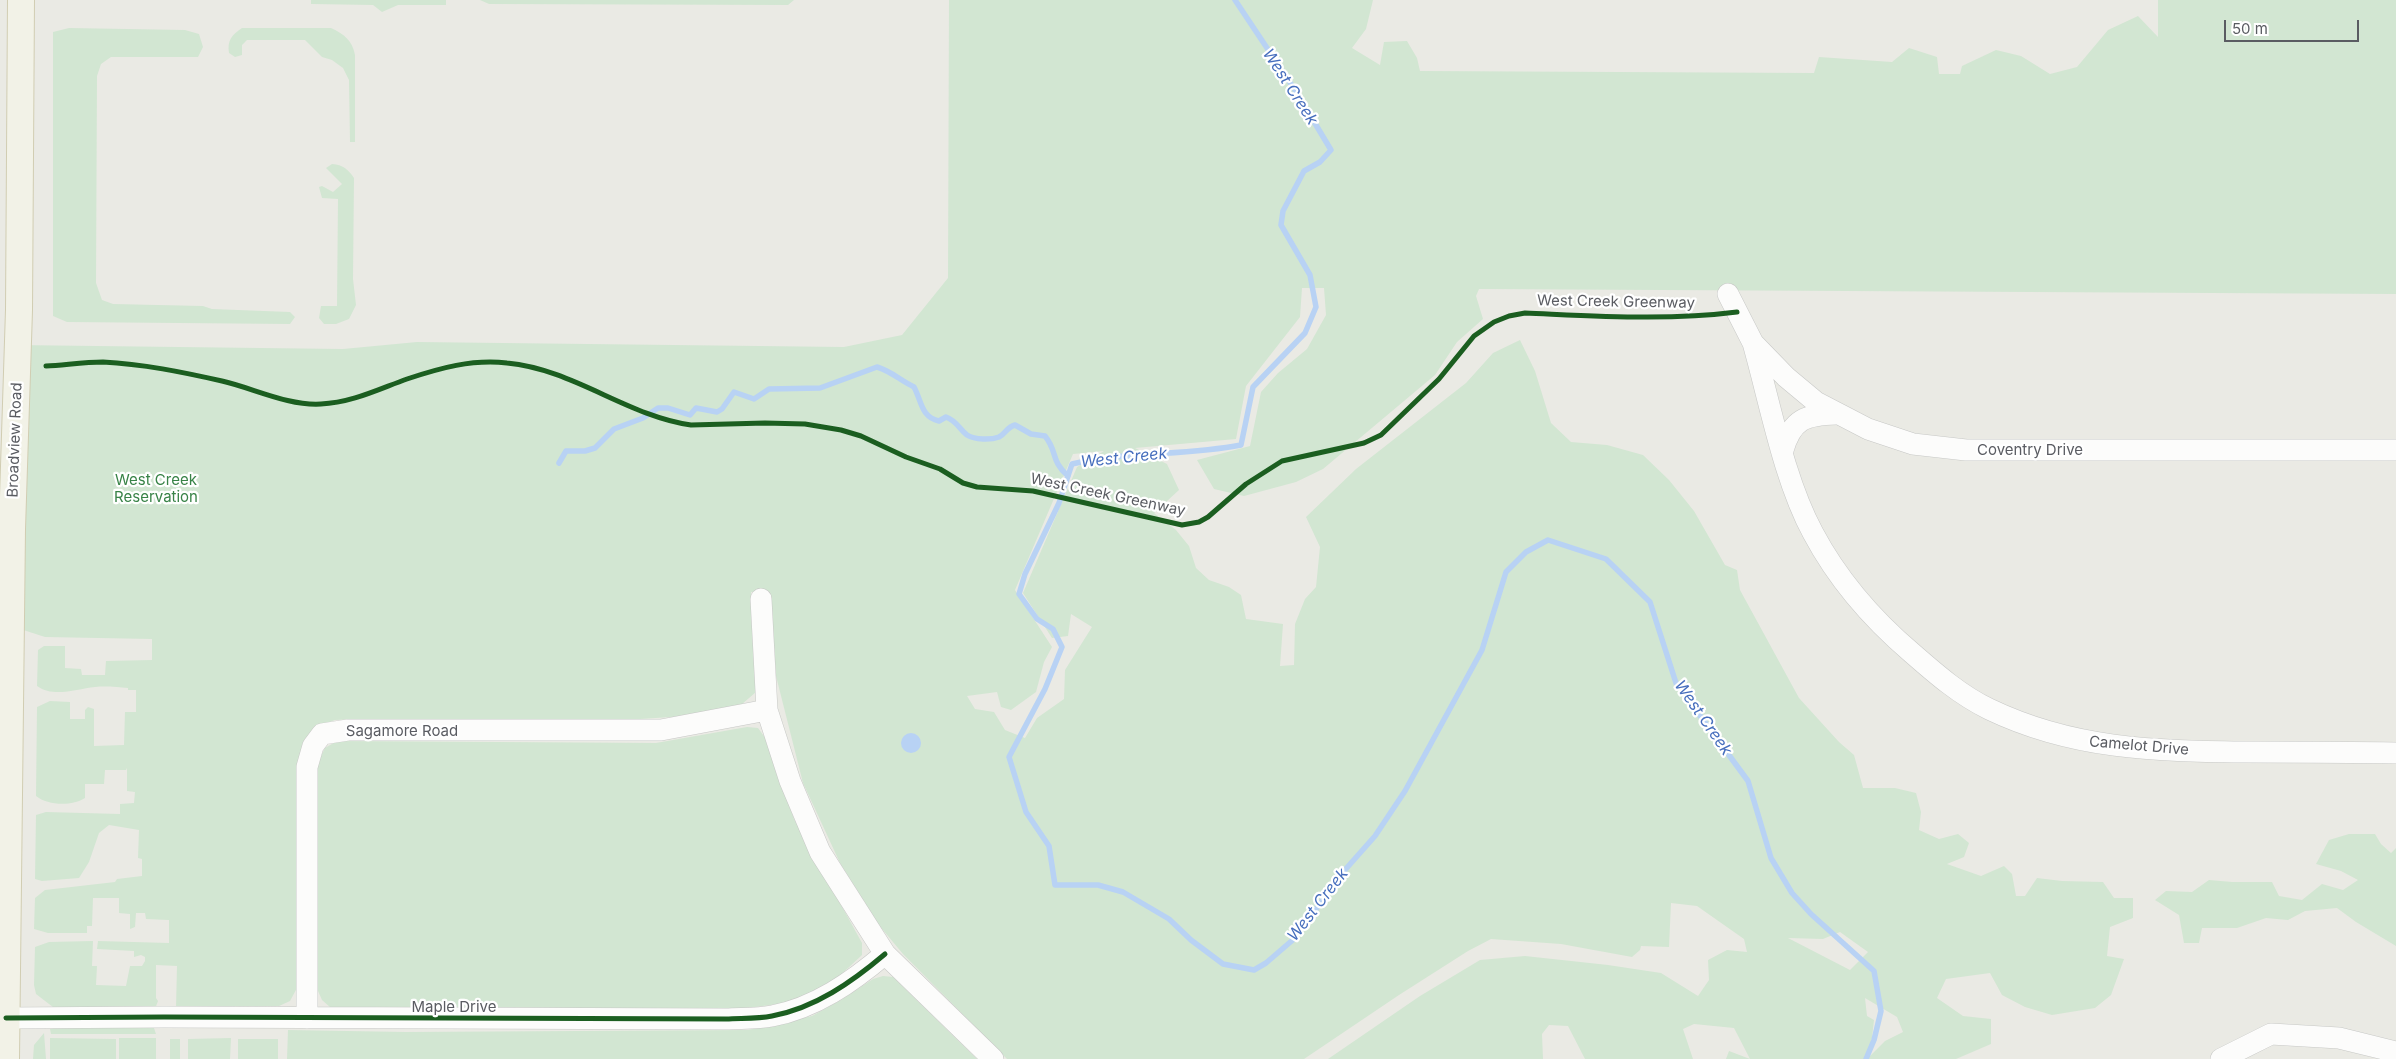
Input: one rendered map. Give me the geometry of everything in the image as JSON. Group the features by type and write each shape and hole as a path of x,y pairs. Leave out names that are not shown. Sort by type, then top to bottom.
{"main road":[{"name":"Broadview Road","path":"6,1059 6,529 19,310 21,0"}],"street":[{"name":"Coventry Drive","path":"1728,294 1753,343 1808,396 1836,414 1868,429 1913,444 1966,450 2396,450"},
{"name":"Camelot Drive","path":"1753,343 1795,494 1813,533 1848,589 1890,634 1948,684 1988,709 2043,730 2075,740 2115,747 2161,751 2396,753"},
{"path":"1783,450 1788,434 1801,420 1813,416 1836,414"},
{"path":"760,599 767,710 790,781 820,852 885,954 993,1059"},
{"name":"Sagamore Road","path":"307,1018 306,766 312,746 322,734 348,730 661,730 767,710"},
{"name":"Maple Drive","path":"6,1018 726,1020 772,1016 813,1003 846,985 885,954"},
{"path":"2221,1059 2271,1034 2339,1038 2396,1052"}],"green space":[{"path":"311,0 446,0 446,5 398,5 382,12 373,5 311,4"},
{"path":"480,0 794,0 788,5 489,4"},
{"name":"West Creek Reservation","path":"949,0 1373,0 1366,29 1352,48 1380,65 1384,42 1407,41 1417,58 1420,71 1814,73 1819,57 1892,62 1909,48 1937,57 1939,74 1960,74 1962,66 1996,50 2021,56 2050,74 2077,67 2108,30 2138,16 2158,37 2158,0 2396,0 2396,294 1479,289 1476,296 1483,319 1457,342 1435,375 1323,469 1296,482 1244,496 1214,489 1197,460 1250,446 1261,392 1278,373 1307,349 1326,315 1324,288 1302,288 1300,317 1246,386 1236,439 1135,448 1167,464 1179,490 1154,513 1176,530 1189,546 1196,568 1209,580 1229,587 1241,595 1246,619 1283,624 1280,666 1294,665 1295,624 1305,599 1316,587 1320,547 1306,517 1356,469 1466,383 1493,353 1520,340 1535,371 1551,423 1571,442 1607,445 1643,455 1669,480 1694,511 1725,565 1737,570 1740,590 1799,698 1839,742 1854,755 1863,788 1895,788 1916,793 1921,812 1919,830 1939,839 1958,834 1969,843 1964,857 1947,864 1981,876 2004,866 2012,874 2016,896 2025,896 2037,878 2103,882 2114,898 2133,898 2133,918 2110,927 2107,956 2124,959 2111,995 2095,1008 2052,1015 2025,1007 2002,995 1990,973 1946,979 1937,998 1963,1016 1991,1019 1991,1044 1956,1059 1750,1059 1734,1028 1694,1024 1683,1029 1693,1059 1585,1059 1568,1026 1549,1025 1542,1034 1543,1059 1328,1059 1420,996 1480,960 1525,956 1661,973 1698,996 1709,980 1708,960 1727,950 1747,952 1744,939 1697,906 1671,903 1669,947 1641,946 1640,950 1632,957 1561,944 1491,939 1468,951 1399,995 1304,1059 1007,1059 903,954 878,924 840,863 803,783 776,676 770,592 751,592 756,692 741,705 686,716 625,720 357,719 335,720 316,727 297,988 290,1001 279,1006 176,1008 177,966 156,965 156,998 158,1001 155,1009 53,1007 36,994 34,985 35,947 49,942 93,941 92,966 97,966 96,985 126,986 130,966 142,966 145,957 141,955 134,957 134,951 97,949 98,941 169,943 169,920 146,919 145,913 136,913 135,927 130,929 130,914 119,913 119,898 93,898 92,926 87,926 87,933 48,933 34,929 35,898 45,890 115,882 117,879 142,876 142,859 138,858 139,830 109,825 99,833 89,862 79,878 42,881 35,879 36,815 46,812 120,814 120,804 134,803 135,792 127,791 127,768 126,770 105,770 104,784 85,784 85,798 80,801 60,804 47,802 36,796 37,707 50,701 70,702 70,719 85,719 85,710 88,707 94,709 94,746 124,745 125,712 136,712 136,690 95,687 51,692 37,686 38,650 44,646 65,646 65,668 81,669 82,675 105,675 106,661 152,660 152,639 45,637 11,626 15,345 343,349 417,342 844,347 902,335 948,278","holes":["1104,451 1077,467 1023,593 1052,638 1068,636 1071,614 1092,627 1065,670 1064,699 1037,718 1025,738 1005,730 994,712 975,709 967,696 997,692 1001,707 1011,710 1036,692 1044,662 1052,647 1015,590 1073,454","1840,932 1868,952 1850,970 1788,938 1823,939","1865,998 1897,1017 1903,1032 1885,1041 1870,1056 1874,1020 1867,1016"]},
{"path":"69,28 185,30 199,34 203,47 198,57 111,57 101,64 97,76 96,283 102,300 113,304 203,306 212,309 290,312 295,317 290,324 67,322 53,316 53,32"},
{"path":"242,28 331,28 347,38 352,45 355,55 355,142 350,142 349,80 343,68 332,60 322,57 305,40 247,40 242,45 242,55 235,57 229,53 229,45 233,36"},
{"path":"332,164 345,168 354,178 353,279 356,305 349,319 336,324 324,324 319,318 321,306 337,306 338,199 322,198 319,187 322,186 333,192 342,184 326,168"},
{"path":"747,727 758,728 766,739 794,819 862,943 862,955 832,983 786,1003 747,1008 331,1008 322,1000 318,991 318,762 325,748 337,741 656,743"},
{"path":"2349,834 2375,834 2381,844 2391,853 2396,848 2396,946 2337,908 2305,911 2288,920 2266,918 2237,928 2202,928 2199,943 2184,943 2179,915 2155,900 2166,891 2192,892 2209,880 2272,882 2279,896 2302,900 2322,884 2343,890 2358,880 2341,871 2316,864 2329,840"},
{"path":"883,976 893,977 977,1059 287,1059 288,1030 406,1032 748,1030 812,1016 873,979"},
{"path":"54,1028 154,1028 156,1034 51,1034 50,1029"},
{"path":"44,1033 46,1059 33,1059 34,1045"},
{"path":"50,1038 116,1039 116,1059 50,1059"},
{"path":"119,1038 156,1038 156,1059 119,1059"},
{"path":"231,1038 230,1059 188,1059 188,1039"},
{"path":"170,1039 180,1039 180,1059 170,1059"},
{"path":"238,1039 278,1039 278,1059 238,1059"},
{"path":"1729,1051 1750,1059 1726,1059"}],"water":[{"path":"911,733 918,736 921,743 918,750 911,753 904,750 901,743 904,736"}],"waterway":[{"name":"West Creek","path":"1235,0 1295,90 1331,150 1320,162 1304,171 1283,211 1281,225 1310,275 1316,307 1305,333 1253,387 1241,445 1199,451 1114,457 1072,464 1059,503 1025,574 1019,594 1037,619 1053,629 1062,647 1045,689 1009,757 1026,812 1049,846 1055,885 1098,885 1123,892 1169,919 1191,940 1223,964 1254,970 1266,963 1295,938 1344,871 1375,836 1405,791 1482,650 1506,572 1526,552 1548,540 1606,559 1650,602 1676,683 1748,781 1771,858 1792,893 1811,914 1874,971 1881,1011 1874,1040 1866,1059"},
{"path":"559,463 566,451 585,451 595,448 614,429 643,418 658,408 668,408 690,415 696,408 717,412 722,409 734,392 754,399 769,389 820,388 877,367 914,387 925,412 929,416 939,421 946,417 950,419 970,437 996,438 1015,425 1031,434 1045,436 1052,447 1056,461 1068,476"}],"cycle path":[{"name":"West Creek Greenway","path":"46,366 103,362 148,367 222,381 296,402 321,404 354,398 444,368 481,362 507,363 555,374 667,420 691,425 805,424 841,430 861,436 906,457 940,469 963,483 977,487 1033,491 1182,525 1199,522 1208,517 1246,484 1282,461 1364,443 1381,435 1439,379 1474,336 1494,322 1509,316 1525,313 1658,317 1737,312"},
{"path":"6,1018 761,1018 788,1012 818,1000 846,984 885,954"}]}
